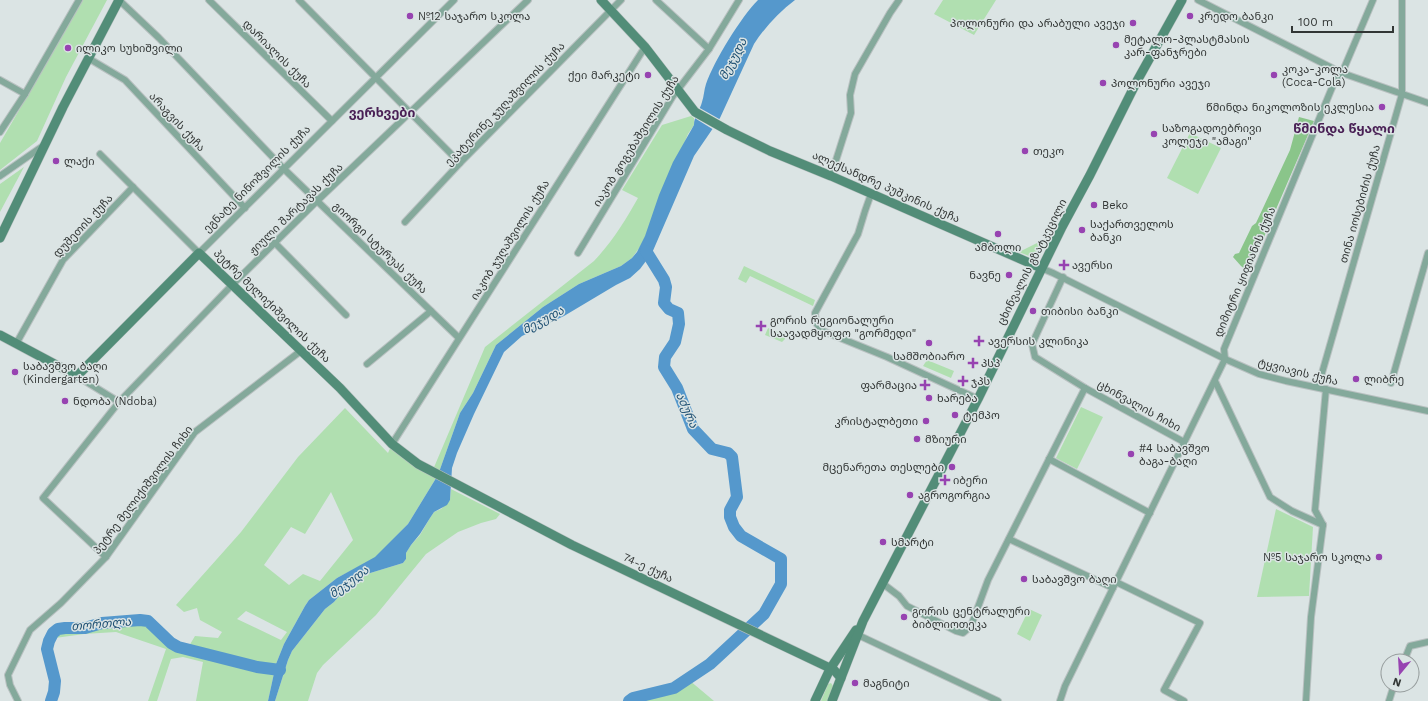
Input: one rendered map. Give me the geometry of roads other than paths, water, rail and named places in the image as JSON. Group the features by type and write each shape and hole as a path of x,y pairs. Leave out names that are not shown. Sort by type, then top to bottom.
{"main road":[{"path":"0,238 44,145 119,0"},
{"path":"602,0 645,47 677,90"},
{"name":"ცხინვალის გზატკეცილი","path":"832,701 863,621 978,399 1041,268 1137,81 1182,0"},
{"name":"ალექსანდრე პუშკინის ქუჩა","path":"677,90 695,112 770,151 831,176 1041,268"},
{"name":"პეტრე მელიქიშვილის ქუჩა","path":"200,253 302,350 392,444"},
{"name":"ეგნატე ნინოშვილის ქუჩა","path":"77,376 200,253"},
{"path":"0,336 77,376"},
{"name":"74-ე ქუჩა","path":"392,444 418,464 432,472 572,545 830,669 838,673 841,678"},
{"name":"ცხინვალის გზატკეცილი","path":"815,701 830,669 863,621"}],"street":[{"path":"0,132 25,94 79,0"},
{"name":"გიორგი სტურუას ქუჩა","path":"119,0 159,38 317,202 460,338"},
{"name":"დარიალის ქუჩა","path":"209,0 332,121"},
{"path":"298,0 460,163"},
{"name":"ეგნატე ნინოშვილის ქუჩა","path":"200,253 454,0"},
{"name":"ჟიული შარტავას ქუჩა","path":"106,558 43,498 119,402 232,285 528,0"},
{"name":"ეკატერინე ჯუღაშვილის ქუჩა","path":"405,222 460,163 621,0"},
{"path":"656,0 709,49"},
{"name":"იაკობ გოგებაშვილის ქუჩა","path":"578,254 677,90 709,49 739,0"},
{"path":"831,176 851,113 850,95 855,74 890,12 899,0"},
{"path":"1198,0 1342,73 1428,102"},
{"name":"დიმიტრი ყიფიანის ქუჩა","path":"1060,701 1065,686 1225,359 1224,349 1336,78 1342,73 1373,0"},
{"name":"თინა იოსებიძის ქუჩა","path":"1318,388 1402,94 1402,0"},
{"name":"იაკობ ჯუღაშვილის ქუჩა","path":"392,444 645,47"},
{"name":"არაგვის ქუჩა","path":"88,58 125,80 245,208"},
{"path":"0,80 25,94"},
{"path":"0,176 44,145"},
{"name":"პეტრე მელიქიშვილის ქუჩა","path":"100,154 200,253"},
{"name":"დუშეთის ქუჩა","path":"16,344 63,260 133,187"},
{"path":"872,194 858,234 815,313 816,323 823,331 888,357 978,399"},
{"path":"275,243 346,315"},
{"path":"1390,383 1428,253"},
{"name":"ტყვიავის ქუჩა","path":"1041,268 1063,277 1225,359 1259,374 1428,411"},
{"name":"ცხინვალის ჩიხი","path":"1063,277 1032,344 1035,357 1085,388 1184,442"},
{"path":"367,364 431,311"},
{"name":"პეტრე მელიქიშვილის ჩიხი","path":"18,701 10,685 8,675 30,630 61,603 106,558 195,432 302,350"},
{"path":"77,376 119,402"},
{"path":"1215,381 1270,497 1292,511 1323,525"},
{"path":"882,583 899,596 907,606 956,631 963,633 971,626 988,580 1085,388"},
{"path":"1306,701 1311,617 1323,525 1315,510 1326,389"},
{"path":"1049,459 1150,513"},
{"path":"1009,539 1113,588"},
{"path":"1116,582 1200,623 1164,690 1184,701"},
{"path":"858,635 998,701"},
{"path":"1407,653 1410,646 1428,642"}],"water":[{"name":"მეჯუდა","path":"758,0 795,0 773,20 754,44 720,118 694,156 652,253 640,269 630,278 564,316 522,336 504,352 457,453 452,468 450,500 447,505 434,512 406,553 406,559 403,563 367,574 349,584 334,602 325,609 292,651 275,701 268,701 276,664 284,644 309,600 337,578 375,557 408,524 438,475 460,413 473,393 496,345 543,307 579,284 621,266 632,258 637,252 645,236 659,195 673,162 694,125 710,74 721,52 736,28"}],"waterway":[{"name":"აძურა","path":"629,701 633,698 674,688 710,664 764,614 781,584 781,559 741,536 734,527 730,517 730,510 737,497 732,457 728,453 712,449 693,429 677,388 664,367 665,357 675,342 679,324 678,313 669,309 664,303 666,287 664,280 646,251"},
{"name":"თორთლა","path":"51,701 55,681 47,649 53,633 58,629 65,628 85,628 102,623 140,620 148,621 171,643 178,647 257,667 280,670"}],"place":[{"name":"№12 საჯარო სკოლა","path":"410,16"},
{"name":"კრედო ბანკი","path":"1190,16"},
{"name":"პოლონური და არაბული ავეჯი","path":"1133,23"},
{"name":"მეტალო-პლასტმასის კარ-ფანჯრები","path":"1116,45"},
{"name":"ილიკო სუხიშვილი","path":"68,48"},
{"name":"ქეი მარკეტი","path":"648,75"},
{"name":"კოკა-კოლა (Coca-Cola)","path":"1274,75"},
{"name":"პოლონური ავეჯი","path":"1103,83"},
{"name":"წმინდა ნიკოლოზის ეკლესია","path":"1382,107"},
{"name":"საზოგადოებრივი კოლეჯი \"ამაგი\"","path":"1154,134"},
{"name":"თეკო","path":"1025,151"},
{"name":"ლაქი","path":"56,161"},
{"name":"Beko","path":"1094,205"},
{"name":"საქართველოს ბანკი","path":"1082,230"},
{"name":"ამბოლი","path":"998,234"},
{"name":"ავერსი","path":"1064,265"},
{"name":"ნავნე","path":"1009,275"},
{"name":"თიბისი ბანკი","path":"1033,311"},
{"name":"გორის რეგიონალური საავადმყოფო \"გორმედი\"","path":"761,326"},
{"name":"ავერსის კლინიკა","path":"979,341"},
{"name":"სამშობიარო","path":"929,343"},
{"name":"პსპ","path":"973,363"},
{"name":"საბავშვო ბაღი (Kindergarten)","path":"15,372"},
{"name":"ლიბრე","path":"1356,379"},
{"name":"ჯპს","path":"963,381"},
{"name":"ფარმაცია","path":"925,385"},
{"name":"ხარება","path":"929,398"},
{"name":"ნდობა (Ndoba)","path":"65,401"},
{"name":"ტემპო","path":"955,415"},
{"name":"კრისტალბეთი","path":"926,421"},
{"name":"მზიური","path":"917,439"},
{"name":"#4 საბავშვო ბაგა-ბაღი","path":"1131,454"},
{"name":"მცენარეთა თესლები","path":"952,467"},
{"name":"იბერი","path":"945,480"},
{"name":"აგროგორგია","path":"910,495"},
{"name":"სმარტი","path":"883,542"},
{"name":"№5 საჯარო სკოლა","path":"1379,557"},
{"name":"საბავშვო ბაღი","path":"1024,579"},
{"name":"გორის ცენტრალური ბიბლიოთეკა","path":"904,617"},
{"name":"მაგნიტი","path":"855,683"}],"district":[{"name":"ვერხვები","path":"382,112"},
{"name":"წმინდა წყალი","path":"1344,128"}]}
